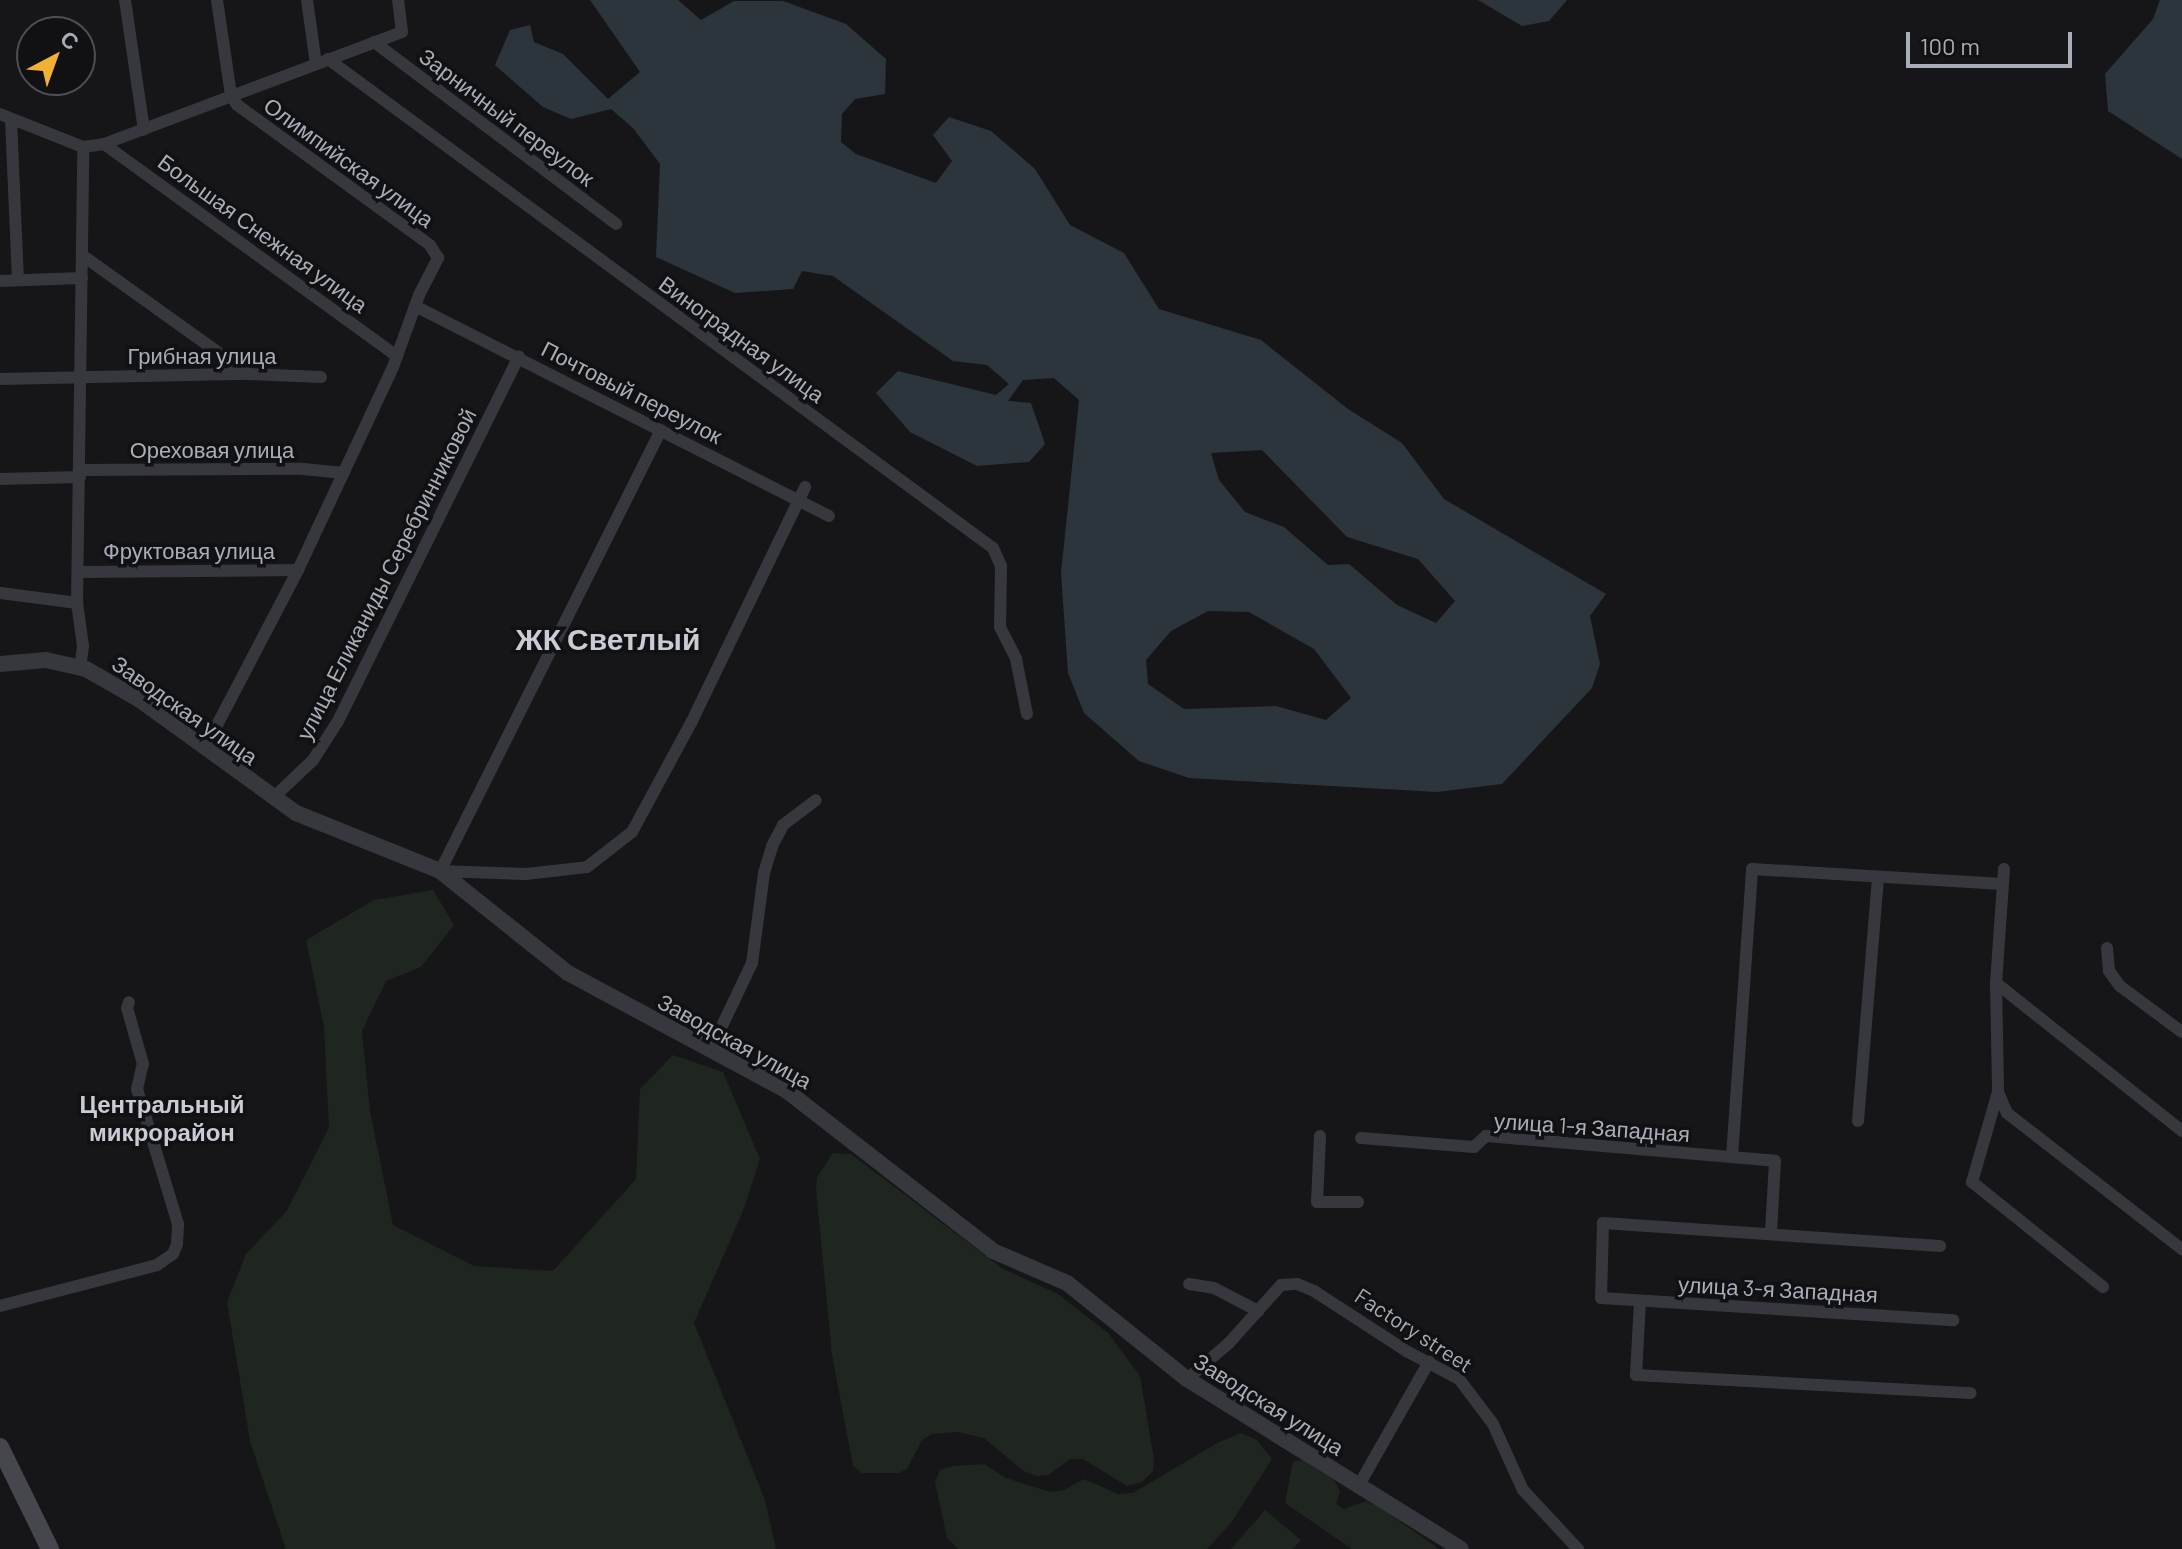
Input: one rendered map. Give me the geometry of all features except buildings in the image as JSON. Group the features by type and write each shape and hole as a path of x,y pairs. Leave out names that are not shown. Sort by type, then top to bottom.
{"main road":[{"path":"0,1447 50,1549"},
{"path":"31,1511 41,1549"}],"street":[{"path":"125,0 144,130"},
{"path":"217,0 231,95"},
{"path":"307,0 322,62"},
{"path":"18,280 6,117 83,147 104,144 402,32 398,0"},
{"name":"Зарничный переулок","path":"374,42 616,224"},
{"name":"Виноградная улица","path":"322,62 993,548 1001,566 1000,627 1016,659 1027,714"},
{"name":"Олимпийская улица","path":"205,748 298,570 397,356 415,306 438,258 434,248 254,119 231,95"},
{"name":"Большая Снежная улица","path":"104,144 248,245 397,356"},
{"path":"80,668 83,646 77,603 80,572 83,147"},
{"path":"82,255 248,374"},
{"path":"0,281 82,278"},
{"name":"Почтовый переулок","path":"415,306 829,516"},
{"name":"улица Еликаниды Серебринниковой","path":"273,798 313,760 338,721 519,357"},
{"name":"Грибная улица","path":"0,379 248,374 321,377"},
{"path":"661,430 440,871 526,874 587,867 637,826 766,572 805,487"},
{"name":"Ореховая улица","path":"0,479 303,469 344,473"},
{"name":"Фруктовая улица","path":"80,572 298,570"},
{"path":"0,593 77,603"},
{"name":"Заводская улица","path":"0,664 46,660 80,668 140,700 273,798 315,822 440,871 568,973 799,1100 993,1251 1075,1289 1187,1379 1461,1549"},
{"path":"711,1049 752,963 764,873 772,846 783,825 816,800"},
{"path":"1732,1157 1752,869 2003,884"},
{"path":"2004,869 1996,983 1998,1092 1972,1172 1972,1182 2103,1287"},
{"path":"1858,1121 1878,877"},
{"path":"2107,948 2109,971 2120,986 2182,1032"},
{"path":"1996,983 2182,1131"},
{"path":"0,1306 157,1265 173,1254 178,1224 137,1089 143,1064 127,1008 129,1002"},
{"path":"1998,1092 2007,1113 2182,1249"},
{"path":"1320,1136 1317,1202 1358,1202"},
{"name":"улица 1-я Западная","path":"1361,1138 1474,1147 1486,1136 1775,1161 1771,1233"},
{"name":"улица 3-я Западная","path":"1771,1233 1603,1223 1601,1298 1953,1320"},
{"path":"1771,1233 1940,1246"},
{"path":"1189,1284 1214,1288 1258,1311"},
{"name":"Factory street","path":"1187,1379 1229,1343 1281,1285 1297,1284 1331,1300 1404,1350 1454,1375 1473,1395 1504,1445 1519,1484 1578,1549"},
{"path":"1640,1301 1636,1375 1971,1393"},
{"path":"1359,1485 1429,1362"}],"shaded area":[{"path":"590,0 678,0 701,20 734,1 783,1 846,24 886,59 885,94 855,99 842,114 841,142 856,154 936,183 952,161 933,135 949,117 991,131 1035,169 1070,225 1124,253 1159,309 1261,340 1348,409 1402,443 1444,499 1606,594 1590,616 1600,664 1592,688 1502,784 1437,792 1189,778 1139,761 1084,713 1068,673 1061,573 1079,400 1054,378 1023,380 1008,401 1031,403 1045,444 1029,462 977,466 910,432 876,393 898,371 996,395 1009,384 987,365 953,361 833,276 802,271 793,289 735,293 656,257 660,164 633,128 611,109 571,119 543,107 495,65 510,30 530,25 534,42 563,54 608,99 640,72","holes":["1262,450 1347,537 1418,559 1455,601 1436,623 1397,605 1349,564 1328,565 1284,527 1245,512 1219,480 1211,453","1208,611 1249,612 1314,649 1351,698 1326,720 1276,706 1184,709 1148,684 1146,660 1171,631"]},
{"path":"1478,0 1567,0 1549,21 1522,26"},
{"path":"2160,0 2182,0 2182,159 2108,111 2105,74 2153,19"},
{"path":"433,890 454,925 421,967 386,981 362,1031 370,1111 393,1225 474,1266 553,1271 636,1179 640,1089 673,1055 723,1072 760,1159 743,1211 694,1323 765,1500 776,1549 286,1549 250,1441 227,1302 246,1254 286,1212 329,1128 324,1027 306,940 374,900"},
{"path":"833,1153 851,1154 1003,1269 1058,1294 1108,1333 1140,1376 1154,1459 1153,1471 1142,1482 1127,1486 1083,1459 1070,1459 1048,1475 1037,1476 1025,1472 984,1438 958,1432 932,1434 922,1440 907,1469 899,1473 862,1473 853,1466 832,1355 816,1189 817,1177"},
{"path":"1241,1433 1257,1440 1272,1459 1231,1523 1207,1549 958,1549 947,1538 935,1482 940,1470 984,1464 1006,1478 1050,1492 1064,1490 1084,1479 1118,1494 1133,1493 1219,1442"},
{"path":"1302,1460 1334,1480 1340,1491 1336,1504 1344,1509 1366,1501 1439,1549 1352,1549 1285,1503 1293,1461"},
{"path":"1265,1510 1301,1540 1293,1549 1231,1549"}],"district":[{"name":"ЖК Светлый","path":"608,638"},
{"name":"Центральный микрорайон","path":"162,1118"}]}
